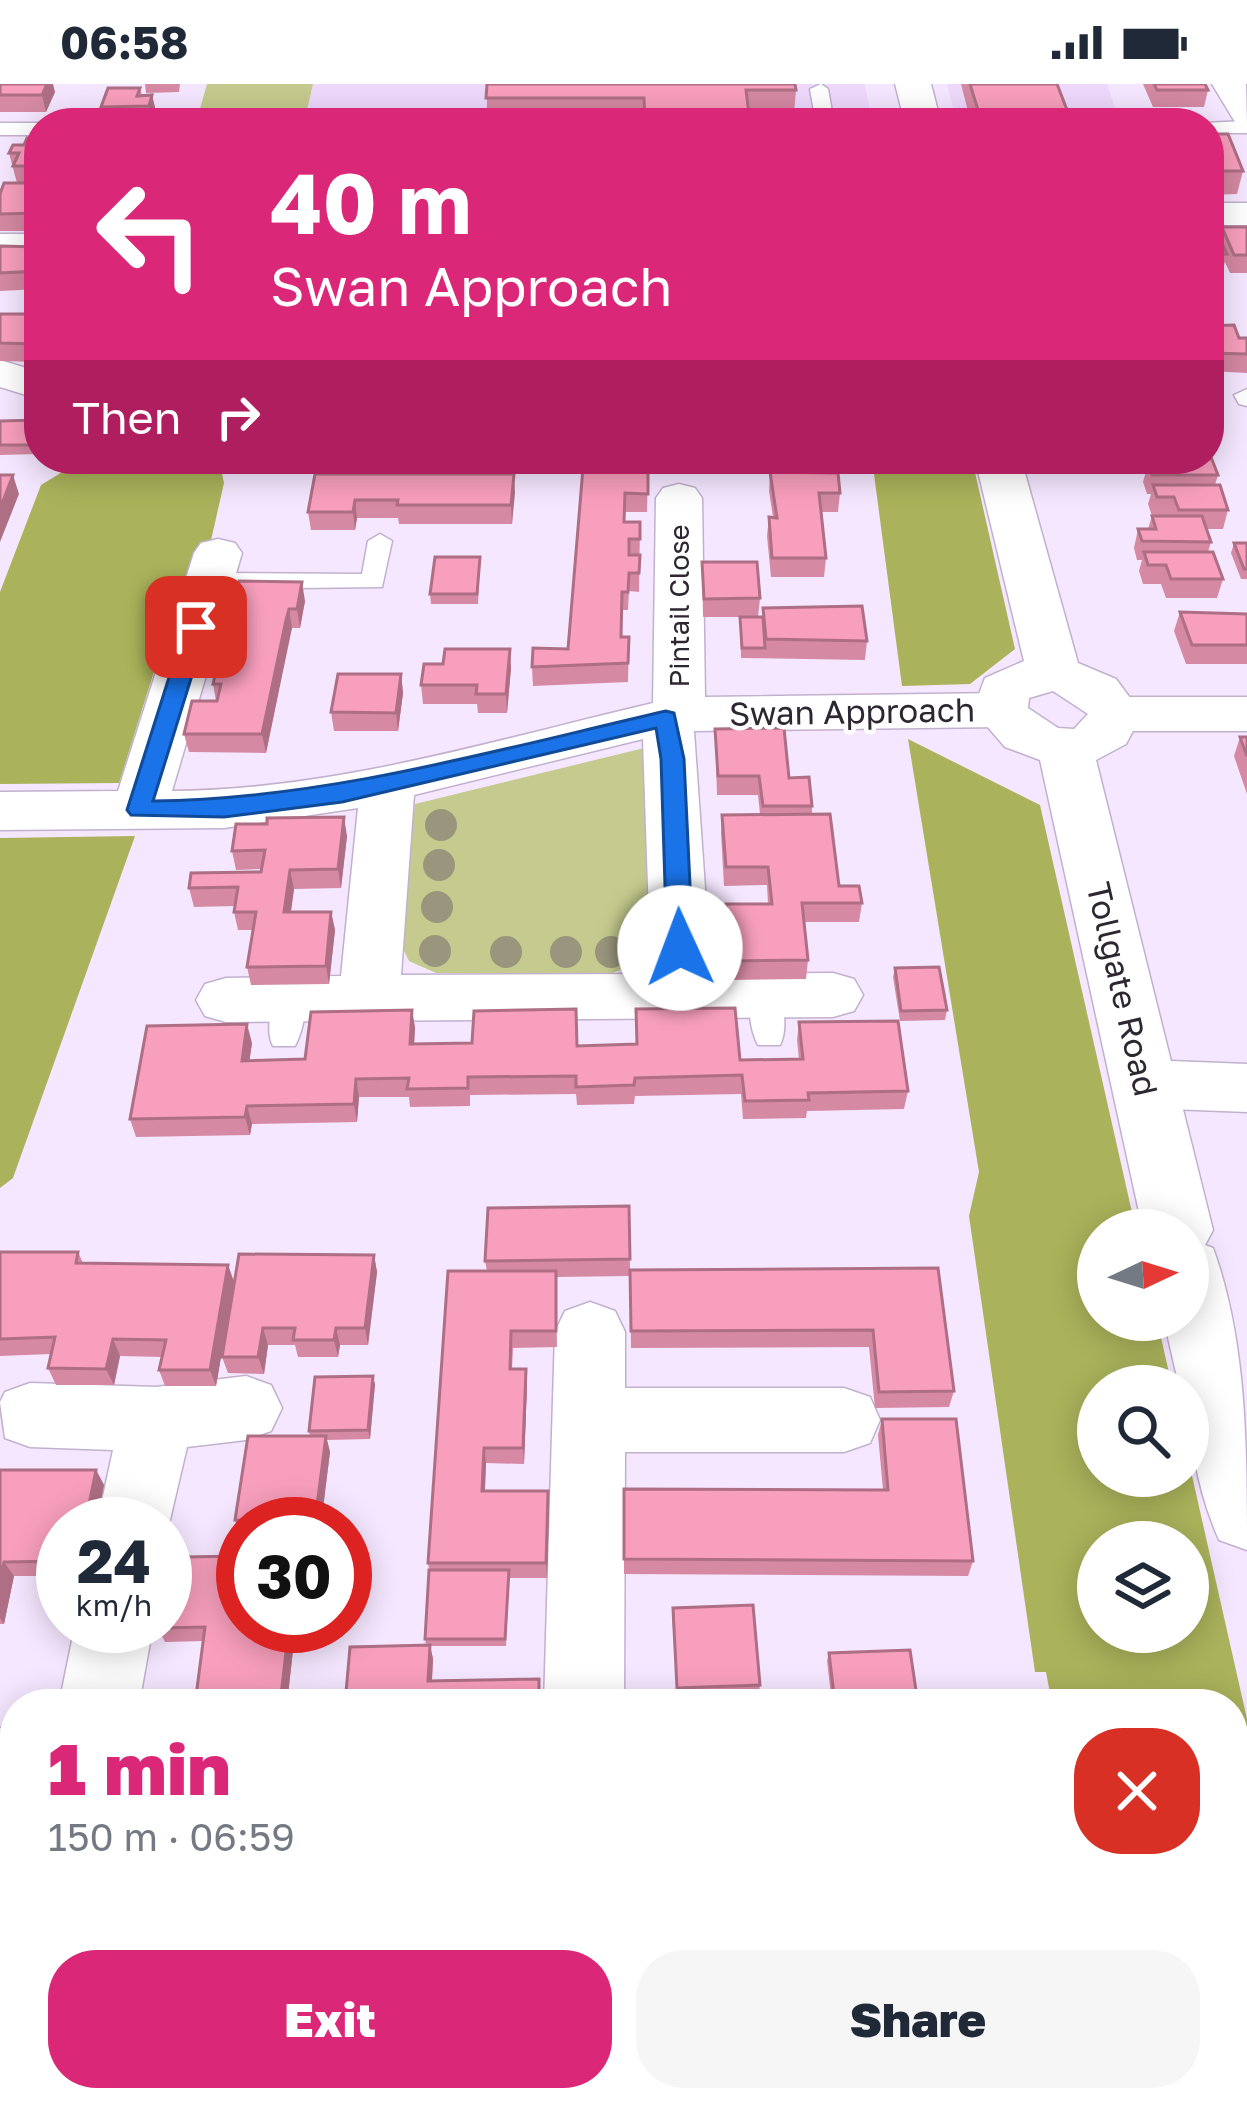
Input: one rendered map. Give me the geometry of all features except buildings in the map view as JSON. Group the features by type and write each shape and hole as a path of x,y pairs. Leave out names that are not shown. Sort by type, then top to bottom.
{"street":[{"path":"1229,84 1247,115"},
{"path":"1002,474 1054,674"},
{"name":"Pintail Close","path":"679,499 672,716 682,996"},
{"path":"139,810 214,567"},
{"path":"1090,731 1105,695 1094,688 1054,674 1024,678 1004,690 1000,710 1010,728 1034,742 1090,731 1247,714"},
{"name":"Swan Approach","path":"0,811 224,808 388,784 672,716 1000,710"},
{"name":"Tollgate Road","path":"1090,731 1146,1084 1173,1209"},
{"path":"369,998 388,784"},
{"path":"226,1000 287,1018 369,998 682,996 767,1016 833,995"},
{"path":"1146,1084 1247,1088"},
{"path":"1209,1321 1231,1376 1247,1514"},
{"path":"584,1689 590,1332"},
{"path":"30,1415 156,1419 246,1408"},
{"path":"140,1497 156,1419"},
{"path":"587,1420 844,1420"},
{"path":"102,1689 109,1653"}],"lane":[{"path":"819,89 822,108"},
{"path":"214,567 373,582 380,541"}],"shaded area":[{"path":"313,84 865,84 869,108 307,108"},
{"path":"947,84 1107,84 1115,108 953,108"}],"green space":[{"path":"207,84 313,84 307,108 200,108"},
{"path":"59,474 222,474 200,589 180,589 119,783 0,784 0,592 41,485"},
{"path":"874,474 975,474 1015,649 970,684 902,686"},
{"path":"908,739 1040,805 1131,1209 1077,1209 1077,1341 1162,1341 1167,1365 1077,1365 1077,1497 1197,1497 1202,1521 1077,1521 1077,1653 1209,1653 1209,1551 1240,1689 1049,1689 1046,1672 1035,1672 969,1216 979,1172"},
{"path":"644,748 660,940 650,956 613,973 436,973 409,961 400,943 415,804"},
{"path":"135,836 13,1178 0,1188 0,838"}],"route":[{"path":"196,627 139,810 224,808 342,794 666,718 673,759 680,948"}]}
